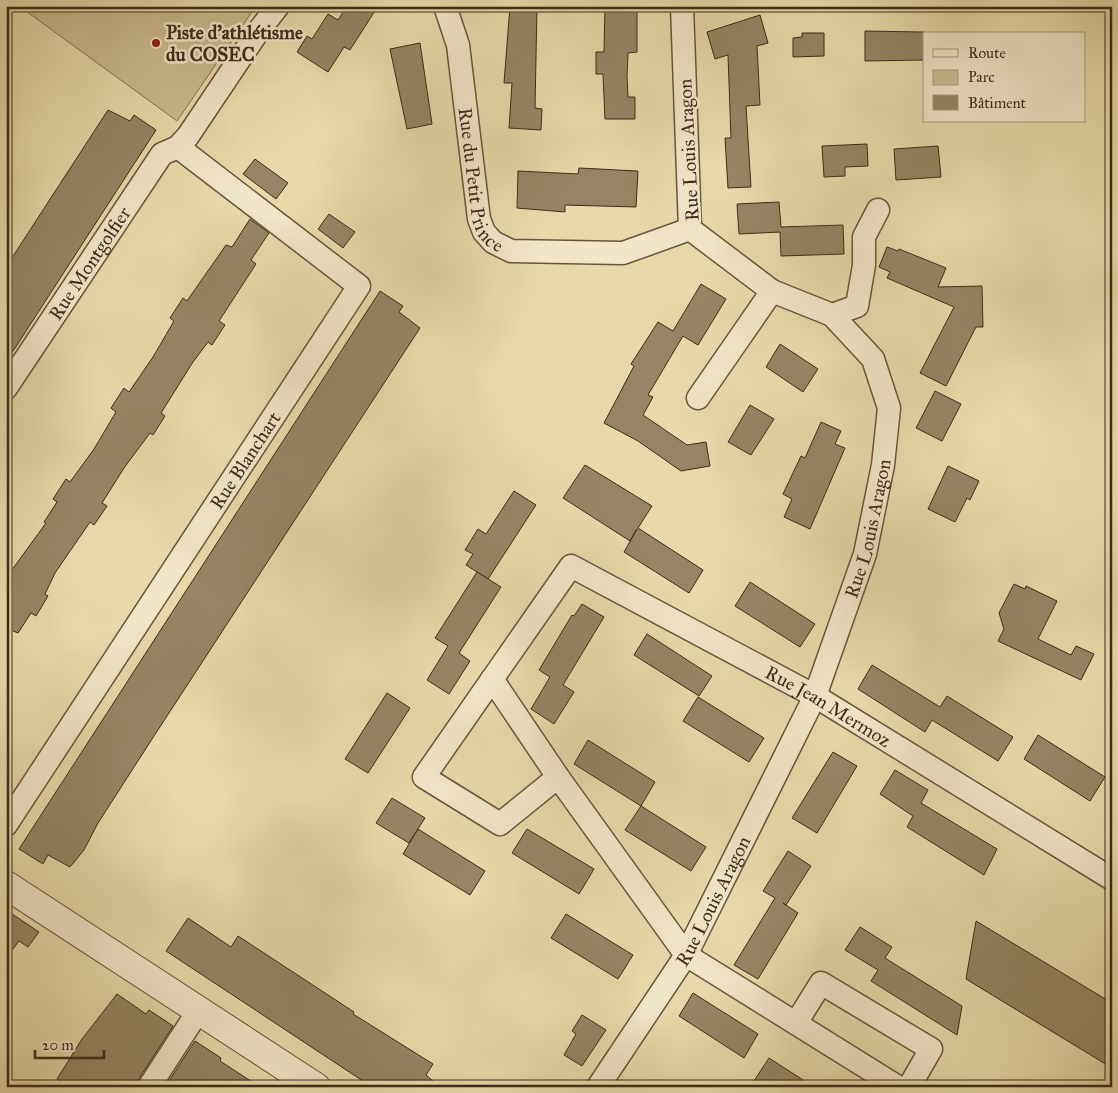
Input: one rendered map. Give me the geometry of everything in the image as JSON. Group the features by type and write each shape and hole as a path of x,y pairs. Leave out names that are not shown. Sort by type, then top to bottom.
{"street":[{"path":"178,147 188,136 257,33 278,6"},
{"name":"Rue du Petit Prince","path":"445,6 458,45 479,219 484,232 493,242 510,251 623,253 690,229"},
{"name":"Rue Louis Aragon","path":"598,1087 686,956 814,696 865,554 883,465 889,408 873,359 832,314 772,291 690,229 682,6"},
{"name":"Rue Montgolfier","path":"6,388 162,154 178,147"},
{"name":"Rue Blanchart","path":"6,825 359,286 178,147"},
{"path":"832,314 857,306 864,265 864,237 878,210"},
{"path":"698,398 772,291"},
{"name":"Rue Jean Mermoz","path":"492,679 571,566 814,696 1112,879"},
{"path":"558,777 500,824 424,777 492,679 558,777 686,956 898,1087"},
{"path":"6,885 316,1087"},
{"path":"796,1023 821,983 931,1049 909,1087"},
{"path":"149,1087 200,1010"}],"green space":[{"path":"19,6 256,6 177,121"}],"building":[{"path":"347,6 378,6 350,50 344,47 328,72 297,52 307,36 312,39 328,14 338,20"},
{"path":"510,6 537,6 535,108 542,109 541,130 509,128 512,83 504,83"},
{"path":"605,6 637,7 637,52 628,53 627,76 628,97 635,97 635,119 605,119 603,74 596,74 596,52 604,52"},
{"path":"760,15 768,43 757,46 760,105 746,106 751,187 728,188 725,138 731,138 728,55 715,59 707,32"},
{"path":"865,31 924,32 923,60 865,61"},
{"path":"802,33 824,33 824,56 793,57 793,38 802,37"},
{"path":"420,43 432,124 407,129 390,49"},
{"path":"108,110 130,121 134,115 156,130 6,362 6,267"},
{"path":"867,144 868,166 845,167 845,176 824,177 822,146"},
{"path":"938,146 941,177 896,180 894,149"},
{"path":"255,159 288,183 276,199 243,174"},
{"path":"579,168 638,171 636,207 565,205 565,212 517,208 518,171 578,174"},
{"path":"779,202 781,227 843,225 844,254 781,256 780,232 739,234 737,204"},
{"path":"329,214 355,232 343,248 318,229"},
{"path":"250,219 269,233 251,260 256,264 219,321 225,325 212,345 208,342 193,362 161,413 165,416 153,435 150,433 124,468 102,503 107,506 94,525 90,522 55,573 45,594 48,596 36,616 31,613 18,633 6,628 6,578 46,523 44,522 57,502 53,499 66,479 70,482 94,449 116,412 111,408 124,388 129,392 153,357 174,321 170,318 183,298 187,301 226,245 232,247"},
{"path":"887,247 898,251 899,249 946,268 938,287 982,286 983,327 976,327 946,386 920,373 954,307 887,278 890,272 879,267"},
{"path":"701,284 726,299 698,345 683,336 648,395 653,397 643,415 687,445 706,442 710,466 681,471 638,441 604,423 634,366 631,364 658,322 673,331"},
{"path":"380,291 403,306 399,312 420,328 98,823 84,850 70,867 48,855 43,864 19,849"},
{"path":"780,344 818,369 803,392 766,367"},
{"path":"935,391 961,404 942,441 916,428"},
{"path":"750,405 774,419 751,455 728,442"},
{"path":"821,422 841,431 835,444 845,448 810,529 784,517 792,499 783,494 801,456 805,458"},
{"path":"585,465 652,506 638,528 703,570 689,593 624,552 637,529 630,541 563,498"},
{"path":"948,466 979,481 970,500 967,498 955,522 928,509"},
{"path":"514,491 536,505 488,579 466,565 473,554 465,550 478,529 486,534"},
{"path":"477,572 501,587 459,653 470,661 449,694 427,680 448,646 435,638"},
{"path":"750,582 815,624 800,647 735,606"},
{"path":"1014,584 1025,589 1026,586 1057,601 1038,639 1071,655 1076,646 1094,654 1081,680 998,641 1004,629 999,613"},
{"path":"582,604 604,617 563,685 574,692 554,724 531,709 550,677 539,670 572,615 574,616"},
{"path":"647,634 712,676 699,696 634,655"},
{"path":"872,665 940,707 947,696 1013,737 998,761 932,720 925,732 858,689"},
{"path":"387,693 410,708 368,773 345,759"},
{"path":"698,697 764,738 749,762 683,721"},
{"path":"1038,735 1105,777 1090,801 1024,759"},
{"path":"588,740 655,782 641,806 574,764"},
{"path":"833,752 857,766 817,833 792,818"},
{"path":"895,770 928,790 921,803 997,849 984,875 907,827 913,816 880,794"},
{"path":"392,798 425,818 409,843 376,823"},
{"path":"641,806 706,847 691,871 625,830"},
{"path":"418,829 485,871 470,895 403,854"},
{"path":"527,829 594,869 579,894 512,853"},
{"path":"788,851 811,866 786,905 798,913 758,979 734,965 775,898 763,891"},
{"path":"6,910 39,932 28,947 19,941 6,958"},
{"path":"566,914 633,955 618,979 551,938"},
{"path":"188,918 231,947 238,936 354,1012 353,1014 433,1064 426,1075 440,1087 372,1087 166,951"},
{"path":"976,921 1112,1003 1112,1068 966,979"},
{"path":"860,927 892,947 885,958 962,1006 957,1035 871,981 878,970 845,950"},
{"path":"693,993 758,1034 744,1058 679,1016"},
{"path":"117,994 146,1014 149,1010 173,1026 138,1080 136,1087 73,1087 57,1079 82,1039"},
{"path":"582,1015 606,1030 582,1066 564,1055 576,1034 572,1031"},
{"path":"195,1041 221,1058 220,1061 260,1087 165,1087"},
{"path":"769,1058 814,1087 750,1087"}],"place":[{"name":"Piste d'athlétisme du COSEC","path":"156,43"}]}
